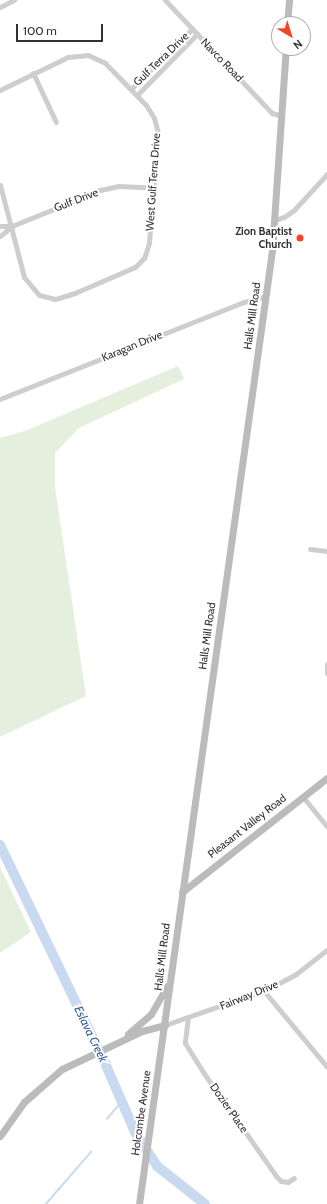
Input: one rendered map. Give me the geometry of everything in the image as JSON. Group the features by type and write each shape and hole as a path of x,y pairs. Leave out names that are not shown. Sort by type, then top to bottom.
{"street":[{"path":"0,7 14,0"},
{"name":"Navco Road","path":"165,0 272,113 282,116"},
{"path":"288,16 289,0"},
{"name":"Gulf Terra Drive","path":"131,89 192,29"},
{"path":"137,96 197,34"},
{"name":"West Gulf Terra Drive","path":"0,90 68,57 81,55 93,57 104,63 131,89 150,111 156,126 154,188 147,251 135,268 75,293 55,299 46,298 31,288 24,277 12,226"},
{"name":"Halls Mill Road","path":"165,1025 182,892 266,296 275,220 286,56"},
{"path":"34,73 56,122"},
{"path":"275,220 294,210 327,174"},
{"path":"0,185 12,226 0,236"},
{"name":"Gulf Drive","path":"0,226 12,226 100,190 119,186 154,188"},
{"name":"Karagan Drive","path":"0,399 244,302 266,296"},
{"path":"310,549 327,551"},
{"path":"327,664 327,674"},
{"name":"Pleasant Valley Road","path":"182,892 327,778"},
{"path":"303,797 327,827"},
{"name":"Fairway Drive","path":"165,1025 264,991 296,974 327,950"},
{"path":"116,1043 151,1014 170,980"},
{"path":"264,991 327,1067"},
{"name":"Dozier Place","path":"188,1017 185,1043 203,1072 276,1176 281,1181 288,1182 294,1178"},
{"path":"0,1136 24,1102 42,1084 62,1069 142,1031 165,1025"},
{"name":"Holcombe Avenue","path":"139,1204 165,1025"}],"green space":[{"path":"178,366 184,379 79,428 55,453 55,487 86,696 0,737 0,438 25,431"},
{"path":"0,867 31,932 0,953"}],"waterway":[{"name":"Eslava Creek","path":"0,845 104,1061 135,1132 157,1166 205,1204"},
{"path":"107,1119 122,1101"},
{"path":"46,1204 91,1152"}],"place":[{"name":"Zion Baptist Church","path":"300,238"}]}
